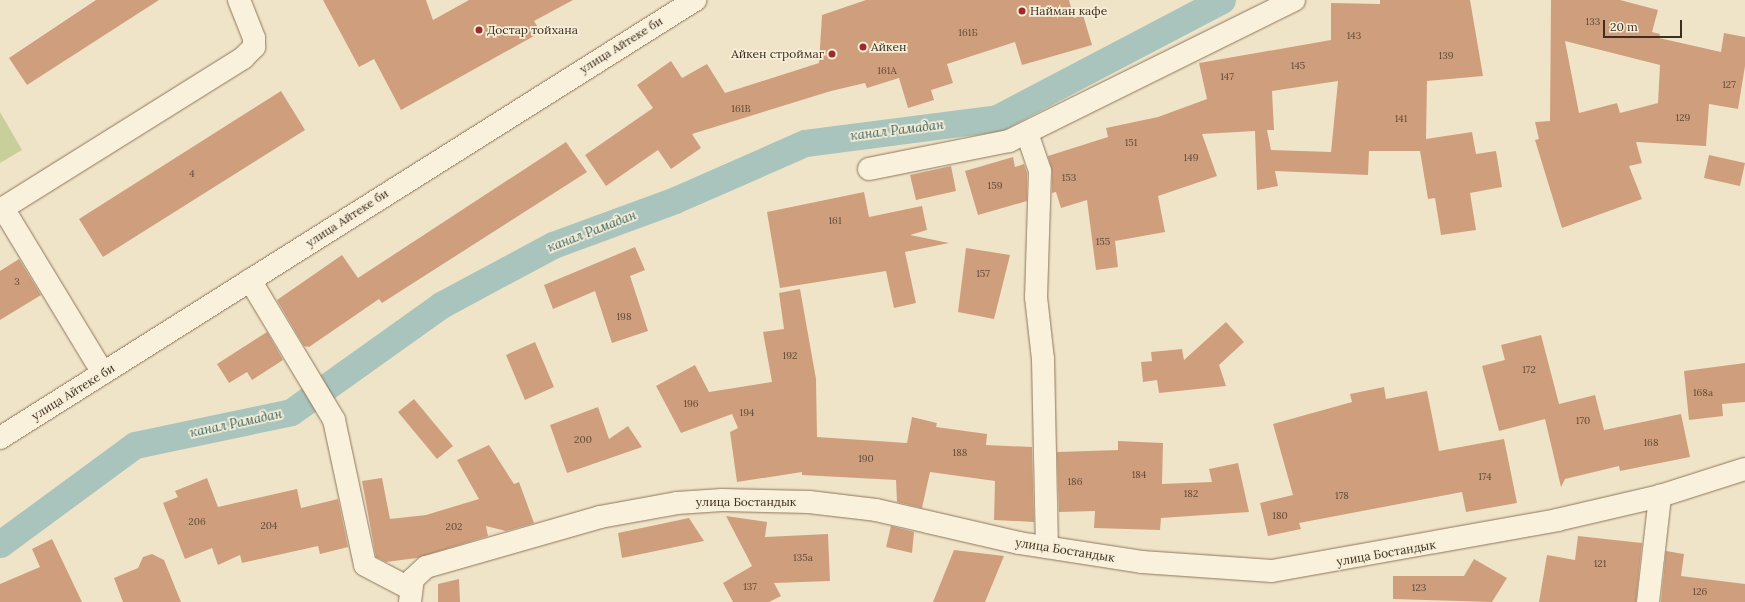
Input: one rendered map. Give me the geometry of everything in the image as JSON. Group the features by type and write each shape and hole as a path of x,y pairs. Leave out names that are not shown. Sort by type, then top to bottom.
{"street":[{"path":"103,373 1,209 243,58 254,47 254,38 240,0"},
{"name":"улица Айтеке би","path":"0,438 695,0"},
{"path":"869,169 1009,141 1294,0"},
{"path":"1027,133 1040,171 1036,298 1043,359 1047,547"},
{"path":"250,280 301,368 334,420 365,565 409,595"},
{"name":"улица Бостандык","path":"409,595 426,567 456,557 600,518 677,503 722,500 809,502 876,510 1047,547 1142,562 1272,571 1557,520 1660,496 1745,469"},
{"path":"1648,602 1660,496"}],"green space":[{"path":"0,112 22,150 0,163"}],"building":[{"path":"96,0 159,0 27,85 9,58"},
{"path":"323,0 426,0 433,20 469,0 573,0 534,21 541,32 401,110 374,59 359,67"},
{"path":"866,0 1069,0 1074,18 1083,15 1092,45 1022,65 1015,42 947,64 953,83 931,90 934,100 908,108 899,78 867,88 865,83 831,91 692,134 701,148 671,169 658,150 606,186 585,155 653,108 637,85 671,61 682,78 707,64 725,93 819,63 822,15"},
{"path":"1380,0 1470,0 1483,76 1427,81 1426,139 1472,132 1476,154 1496,151 1502,187 1470,193 1476,230 1441,235 1435,198 1428,199 1420,151 1369,151 1368,175 1275,171 1278,186 1257,190 1255,131 1202,134 1217,176 1158,196 1165,232 1115,241 1118,267 1096,270 1087,200 1061,208 1056,192 1052,193 1052,171 1048,156 1108,137 1106,128 1158,117 1207,99 1199,63 1331,40 1331,3 1380,4","holes":["1338,81 1331,152 1271,150 1267,130 1274,130 1272,91"]},
{"path":"1551,0 1620,0 1658,10 1652,32 1660,34 1659,38 1721,52 1724,33 1745,37 1745,66 1738,109 1709,104 1706,146 1636,142 1642,163 1629,166 1642,199 1562,228 1535,140 1539,139 1535,122 1550,121","holes":["1565,41 1660,65 1658,103 1620,113 1617,103 1579,113"]},
{"path":"281,91 305,130 103,257 79,219"},
{"path":"566,142 587,172 382,303 379,299 309,347 304,346 277,300 342,255 358,278"},
{"path":"1709,155 1745,163 1740,186 1704,178"},
{"path":"1013,157 1015,167 1024,164 1027,173 1027,201 978,215 965,171"},
{"path":"951,166 956,191 916,200 910,175"},
{"path":"864,192 869,217 922,206 927,230 910,235 949,243 905,252 916,303 894,308 886,271 780,288 767,212"},
{"path":"635,247 645,270 630,276 648,331 612,343 595,291 553,309 544,285"},
{"path":"966,248 1010,255 994,319 958,312"},
{"path":"19,259 41,295 0,320 0,271"},
{"path":"800,289 816,379 817,437 907,443 912,417 937,423 936,427 987,434 986,445 1032,447 1034,522 994,520 995,481 930,472 922,508 897,502 896,480 802,475 802,472 737,482 730,432 738,428 732,414 681,433 656,386 695,365 709,392 772,382 763,332 784,329 779,293"},
{"path":"1226,322 1244,342 1219,365 1226,386 1159,393 1157,380 1143,382 1141,362 1152,361 1151,352 1182,349 1184,360"},
{"path":"267,332 283,360 252,380 247,372 229,383 217,364"},
{"path":"1541,335 1559,404 1595,395 1604,430 1681,414 1690,457 1620,471 1619,466 1565,479 1561,487 1545,419 1499,431 1482,366 1505,360 1501,345"},
{"path":"535,342 554,387 525,400 506,355"},
{"path":"1745,363 1745,402 1722,404 1723,416 1689,420 1684,371"},
{"path":"1384,387 1386,399 1427,391 1439,451 1504,439 1517,503 1466,512 1462,492 1299,523 1301,529 1268,536 1260,503 1293,495 1273,424 1352,402 1350,394"},
{"path":"414,399 453,446 437,459 398,412"},
{"path":"598,407 609,439 628,426 642,447 567,473 550,425"},
{"path":"1118,441 1163,443 1162,484 1212,482 1209,469 1238,463 1249,512 1161,518 1160,530 1094,528 1095,511 1059,512 1057,452 1118,450"},
{"path":"489,445 514,484 519,482 534,523 506,531 486,526 488,536 417,558 386,562 376,557 362,481 382,478 390,519 426,515 479,499 457,460"},
{"path":"207,478 218,507 297,489 301,508 338,499 348,547 320,554 318,546 242,563 240,555 218,565 212,548 185,559 163,503 178,497 175,491"},
{"path":"726,516 767,522 765,537 828,534 830,581 774,583 781,596 769,602 733,602 723,583 752,566"},
{"path":"689,518 704,541 622,558 618,533"},
{"path":"891,526 914,532 912,553 886,547"},
{"path":"1578,536 1642,543 1636,602 1539,602 1547,555 1575,560"},
{"path":"52,539 82,602 0,602 0,584 40,567 32,549"},
{"path":"954,550 1004,556 985,602 933,602"},
{"path":"1666,551 1684,554 1681,576 1745,584 1745,602 1661,602"},
{"path":"152,554 164,560 181,602 123,602 114,578 138,568 143,557"},
{"path":"1474,559 1507,578 1492,602 1393,599 1393,576 1464,576"},
{"path":"459,579 460,602 438,602 438,584"}],"waterway":[{"name":"канал Рамадан","path":"0,544 135,445 291,412 441,305 553,245 675,200 805,143 997,118 1222,0"}],"place":[{"name":"Найман кафе","path":"1022,11"},
{"name":"Достар тойхана","path":"479,30"},
{"name":"Айкен","path":"863,47"},
{"name":"Айкен строймаг","path":"832,54"}]}
